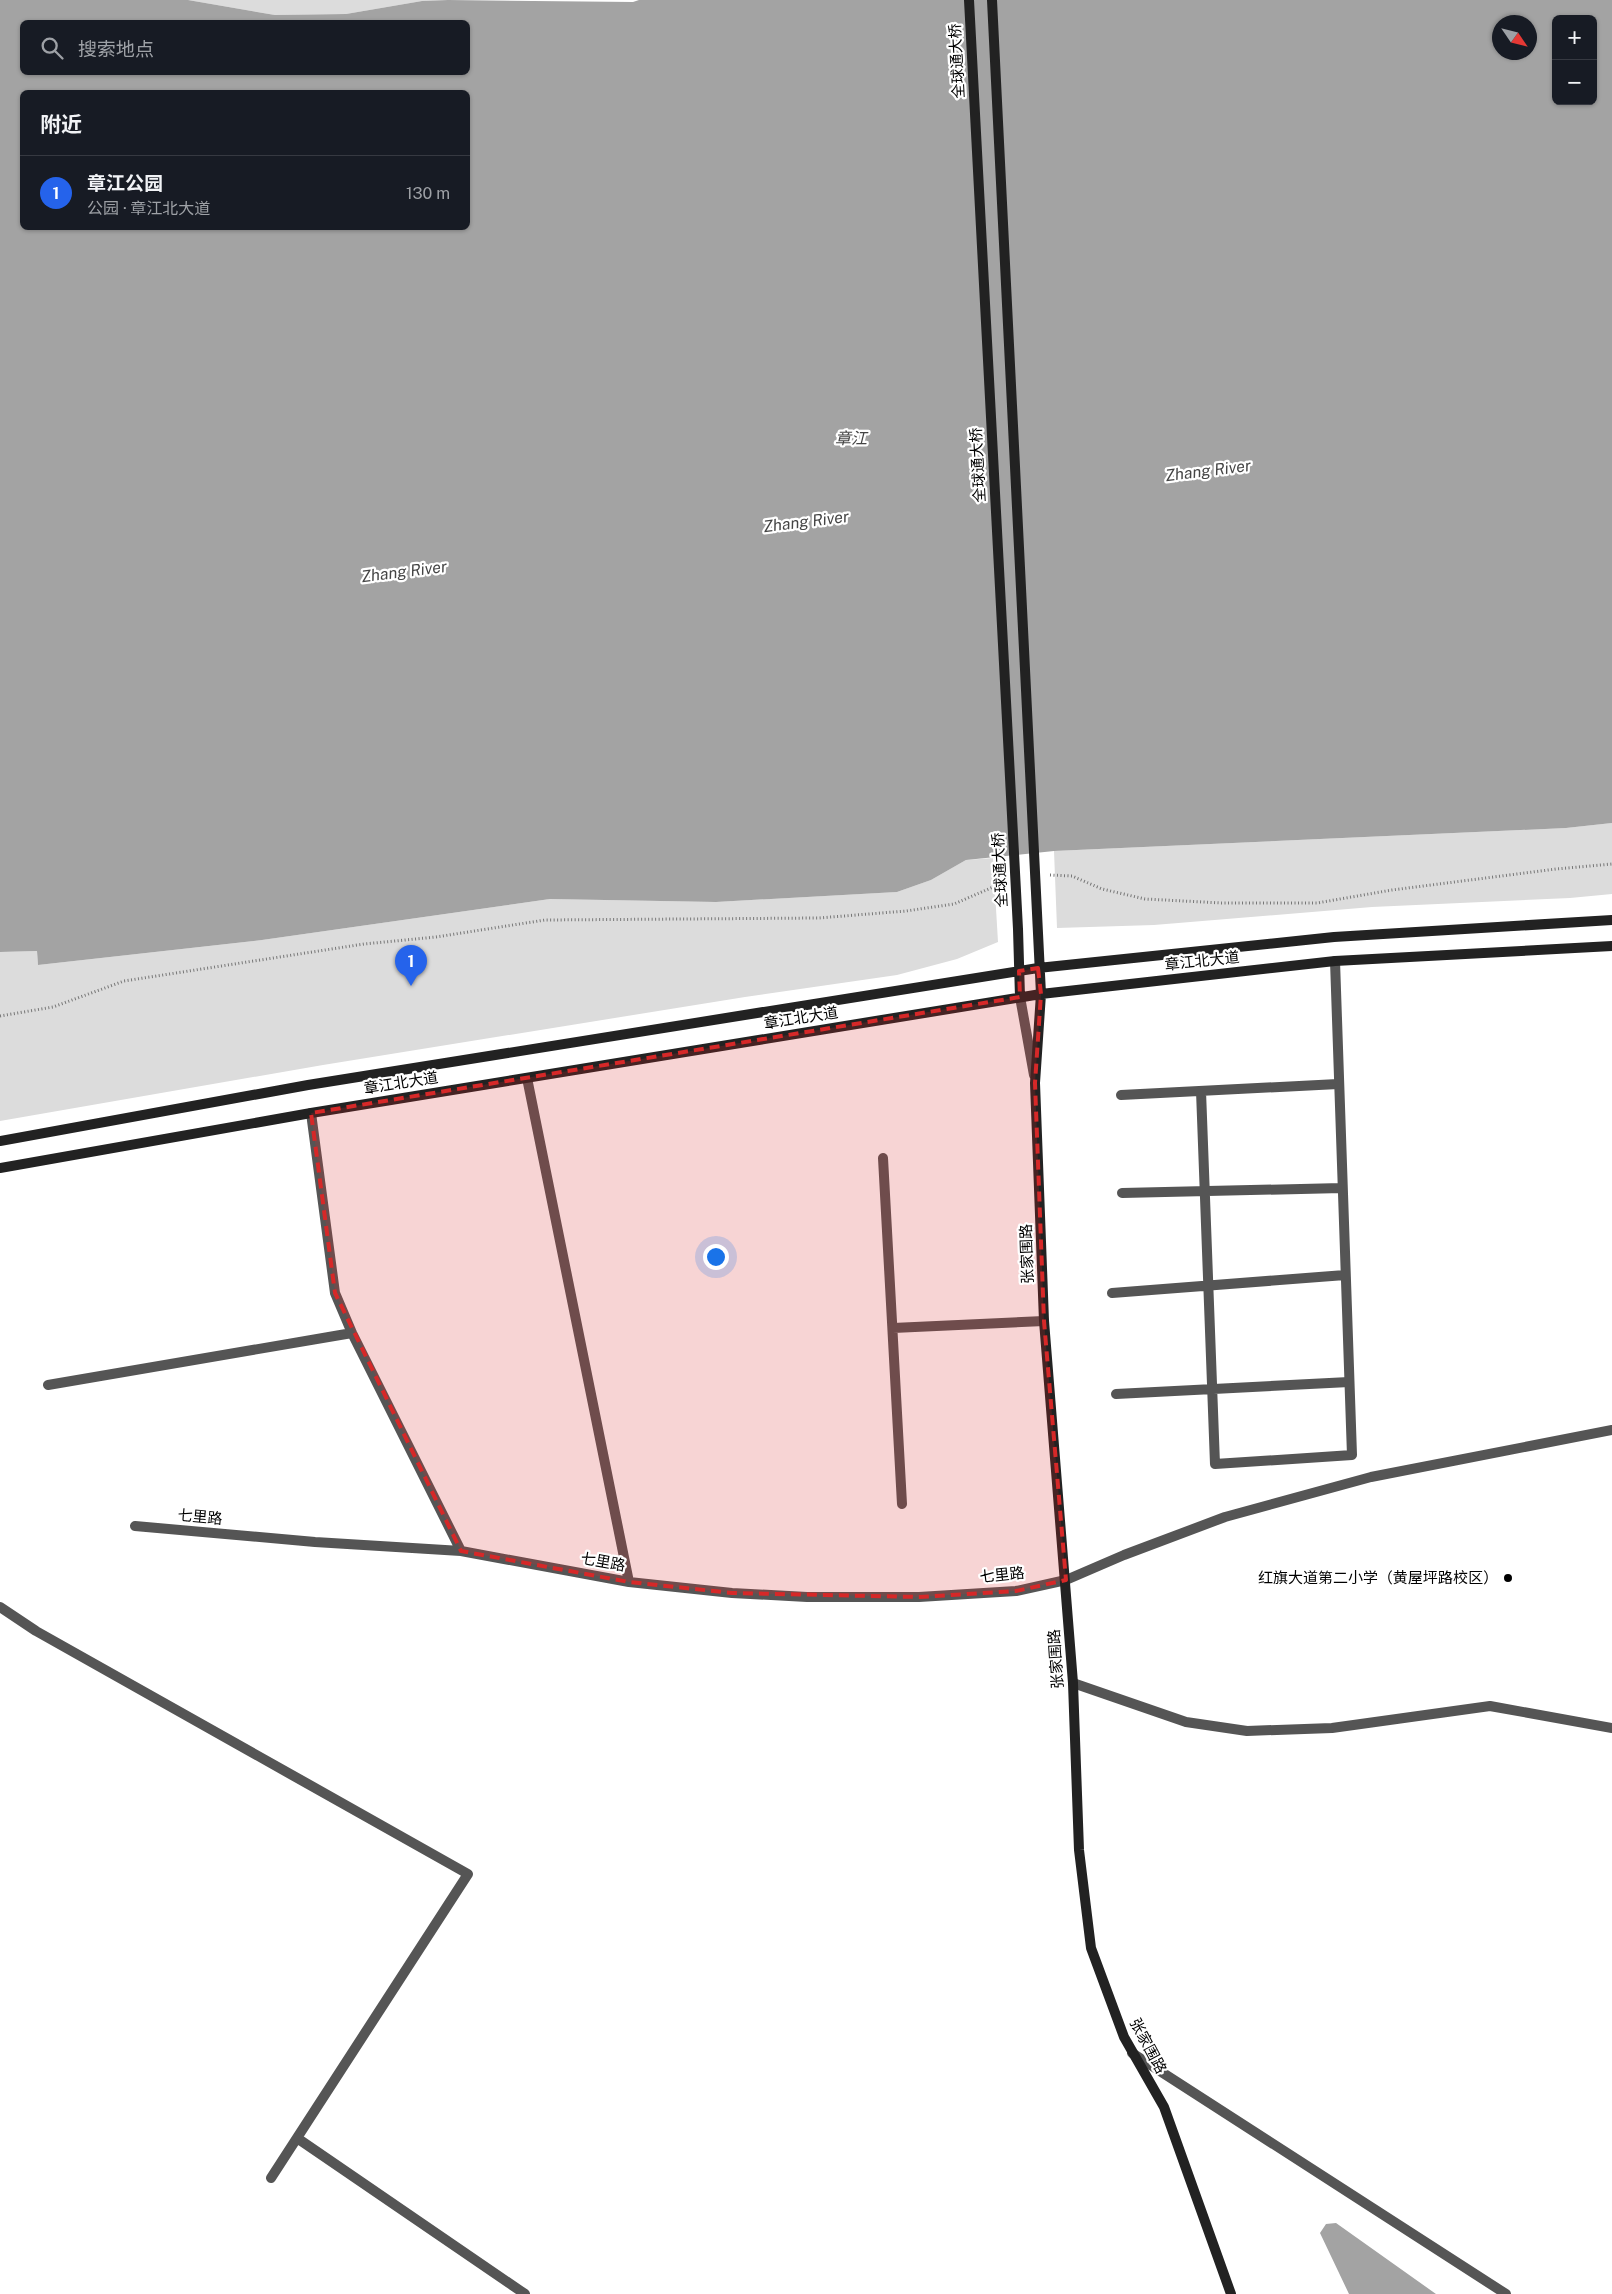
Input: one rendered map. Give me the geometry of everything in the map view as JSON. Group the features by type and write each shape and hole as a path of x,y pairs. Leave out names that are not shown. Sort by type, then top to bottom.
{"main road":[{"name":"全球通大桥","path":"969,0 1020,997"},
{"name":"张家围路","path":"992,0 1036,928 1041,994 1035,1084 1044,1321 1073,1683 1079,1850 1091,1948 1124,2038 1164,2107 1231,2294"},
{"name":"章江北大道","path":"0,1141 308,1084 1038,968 1334,937 1612,920"},
{"name":"章江北大道","path":"0,1168 311,1113 1041,994 1335,961 1612,946"}],"street":[{"path":"1201,1091 1204,1192 1210,1286 1215,1464 1352,1455 1335,961"},
{"path":"1020,997 1035,1084"},
{"path":"527,1078 628,1582"},
{"path":"1121,1095 1338,1084"},
{"path":"311,1113 335,1293 352,1333 461,1551"},
{"path":"883,1158 902,1504"},
{"path":"1122,1193 1342,1188"},
{"path":"1112,1293 1345,1275"},
{"path":"893,1328 1044,1321"},
{"path":"48,1385 352,1333"},
{"path":"1116,1394 1350,1382"},
{"name":"七里路","path":"135,1526 315,1542 461,1551 628,1582 732,1593 807,1597 919,1597 1016,1591 1066,1580 1124,1555 1225,1517 1370,1477 1612,1430"},
{"path":"0,1608 36,1632 468,1874 271,2178"},
{"path":"1073,1683 1186,1722 1247,1731 1332,1728 1490,1706 1612,1728"},
{"path":"1132,2052 1506,2294"},
{"path":"297,2138 525,2294"}],"path":[{"path":"1046,875 1072,876 1102,888 1145,899 1222,903 1317,903 1392,890 1556,869 1612,864"},
{"path":"0,1016 53,1007 124,981 364,944 436,937 545,920 819,918 906,911 954,904 1006,882"}],"highlighted area":[{"path":"1038,968 1041,994 1035,1083 1044,1321 1066,1580 1016,1591 919,1597 732,1593 629,1582 461,1551 335,1293 311,1113 1020,997 1019,971"}],"shaded area":[{"path":"188,0 448,0 422,1 346,14 275,15"},
{"path":"1612,823 1612,894 1570,898 1372,907 1154,925 1057,928 1054,851 1566,828"},
{"path":"993,858 998,942 957,959 897,975 745,997 323,1065 0,1121 0,952 37,951 38,965 262,940 550,899 716,902 897,892 931,880 966,860"}],"water":[{"name":"章江","path":"0,0 188,0 275,15 346,14 422,1 448,0 633,2 639,0 1612,0 1612,823 1566,828 1054,851 966,860 931,880 897,892 716,902 550,899 262,940 38,965 37,951 0,952"},
{"path":"1336,2223 1436,2294 1349,2294 1320,2233 1326,2224"}],"place":[{"name":"章江公园","path":"411,986"},
{"name":"红旗大道第二小学（黄屋坪路校区）","path":"1508,1578"}],"water label":[{"name":"Zhang River","path":"1208,470"},
{"name":"Zhang River","path":"806,521"},
{"name":"Zhang River","path":"404,571"}]}
